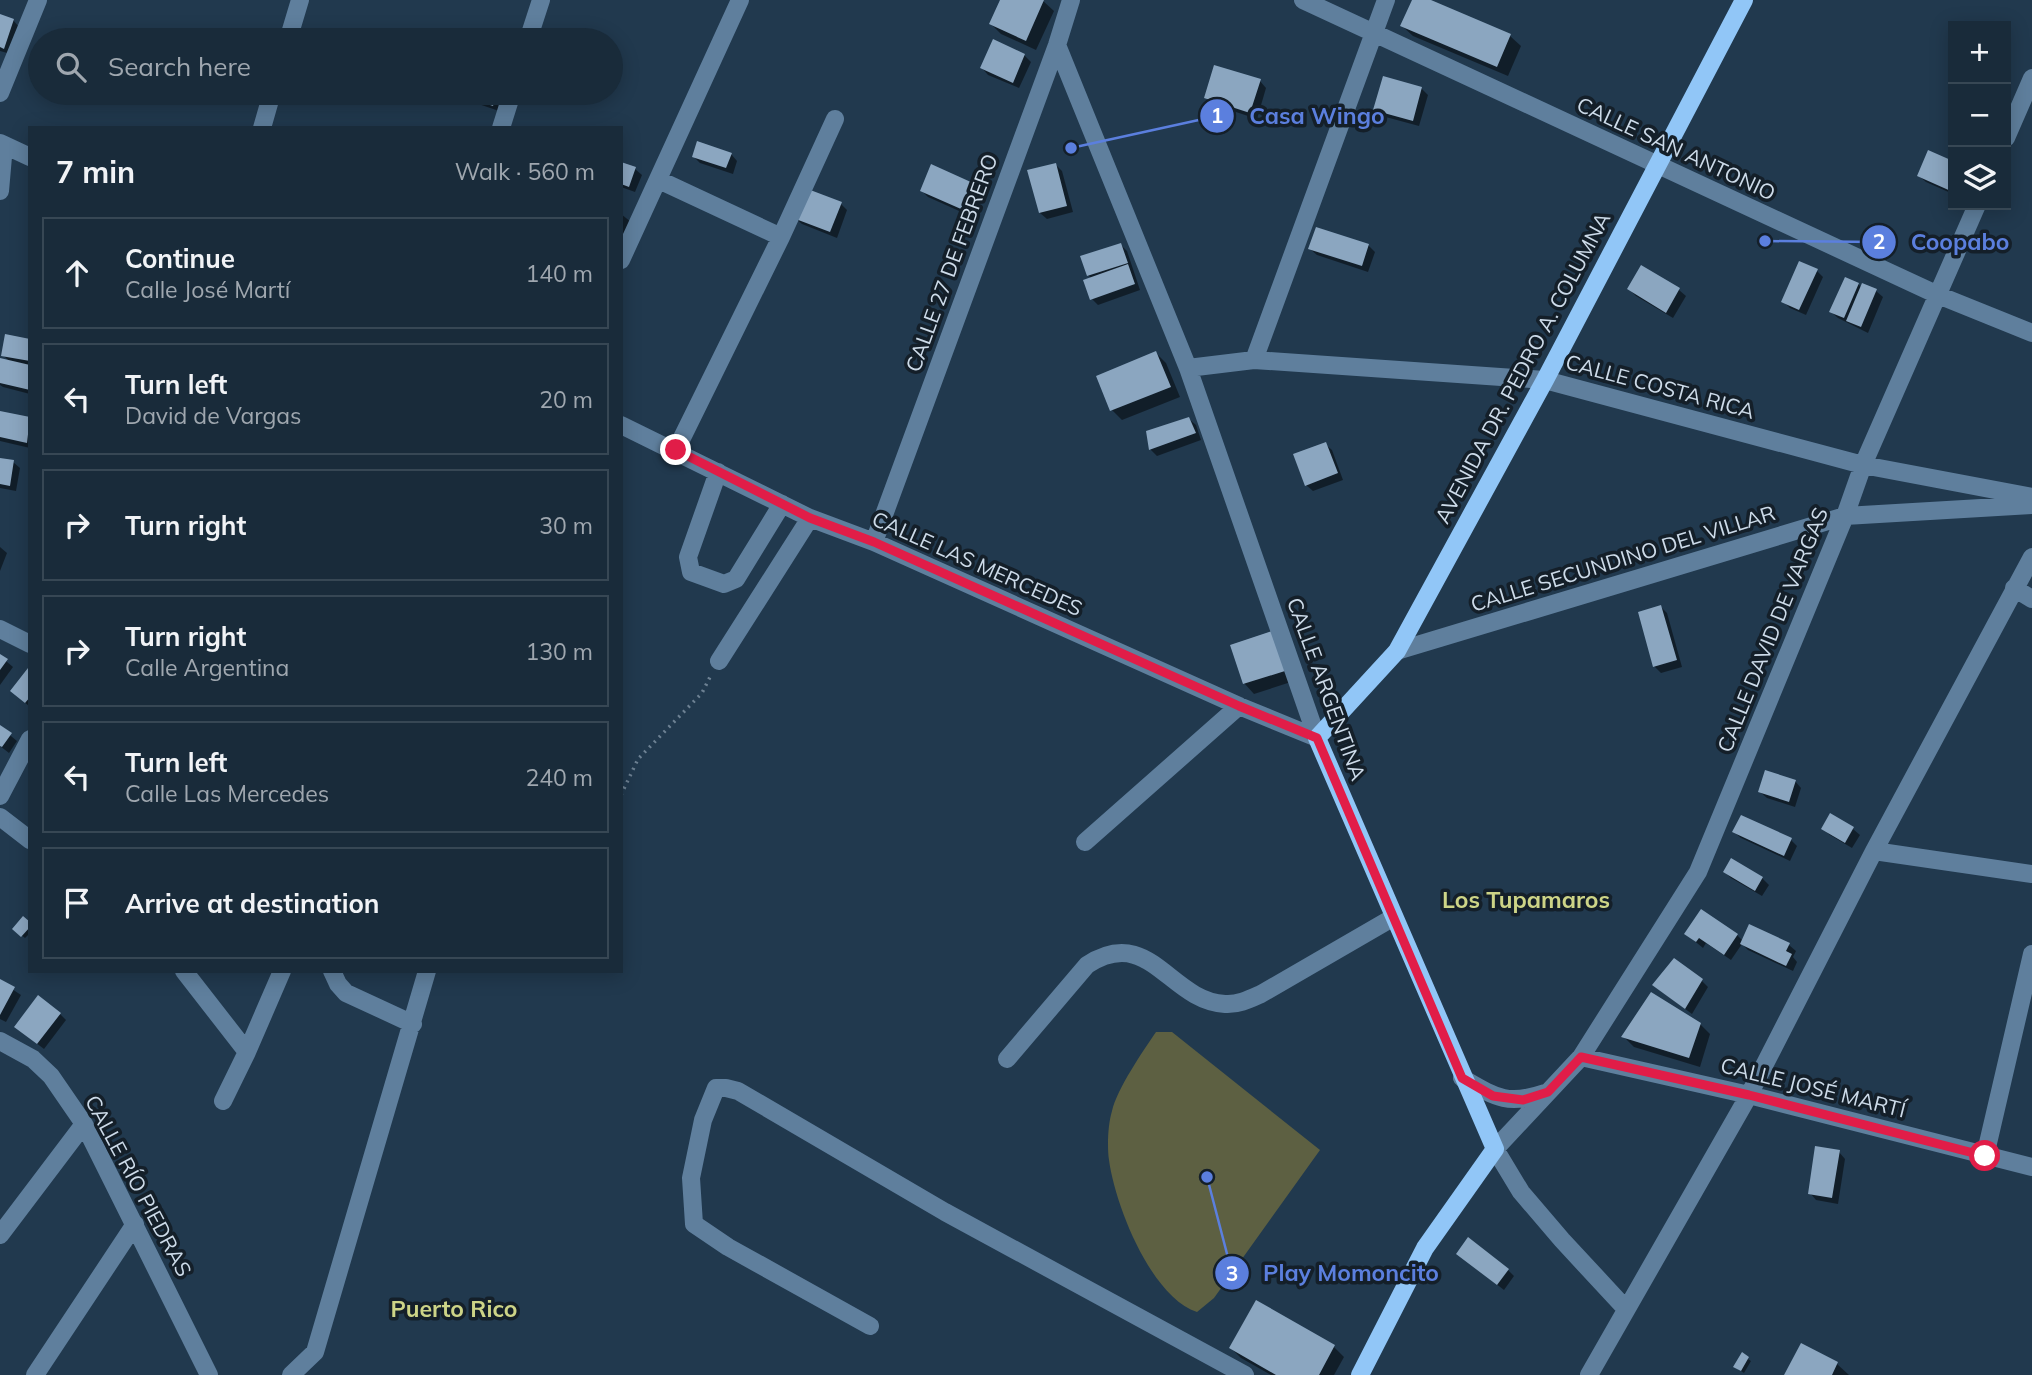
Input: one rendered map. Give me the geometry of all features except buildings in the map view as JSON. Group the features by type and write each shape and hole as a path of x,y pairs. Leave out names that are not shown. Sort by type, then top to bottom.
{"main road":[{"name":"AVENIDA DR. PEDRO A. COLUMNA","path":"1317,738 1397,651 1545,380 1744,0"},
{"name":"CALLE ARGENTINA","path":"1317,738 1495,1149"},
{"path":"1360,1375 1425,1248 1495,1149"}],"street":[{"path":"0,93 38,0"},
{"path":"291,28 299,0"},
{"path":"532,28 541,0"},
{"path":"623,256 740,0"},
{"name":"CALLE 27 DE FEBRERO","path":"874,542 1057,45 1071,0"},
{"name":"CALLE SAN ANTONIO","path":"1303,0 1938,295 2032,332"},
{"path":"1254,360 1385,0"},
{"name":"CALLE ARGENTINA","path":"1057,45 1188,368 1317,738"},
{"path":"2011,126 2032,78"},
{"path":"263,126 269,105"},
{"path":"502,126 508,105"},
{"path":"676,450 781,237 835,119"},
{"path":"0,191 2,144 28,156"},
{"path":"659,180 781,237"},
{"name":"CALLE DAVID DE VARGAS","path":"1495,1149 1581,1057 1698,872 1845,516 1863,465 1975,210"},
{"name":"CALLE COSTA RICA","path":"1188,368 1254,360 1545,380 1863,465 2032,497"},
{"name":"CALLE LAS MERCEDES","path":"623,426 810,518 874,542 1239,706 1317,738"},
{"path":"718,472 688,557 691,572 724,584 736,579 782,504"},
{"name":"CALLE SECUNDINO DEL VILLAR","path":"1397,651 1845,516 2032,505"},
{"path":"719,661 810,518"},
{"path":"1589,1375 1749,1095 1874,851 2032,556"},
{"path":"2014,588 2032,599"},
{"path":"0,629 28,643"},
{"path":"1085,842 1239,706"},
{"path":"0,796 28,743"},
{"path":"0,817 28,838"},
{"path":"1874,851 2032,873"},
{"path":"1007,1059 1087,965 1116,951 1144,957 1194,993 1208,1001 1226,1005 1243,1002 1262,993 1394,917"},
{"path":"1985,1156 2032,954"},
{"path":"186,973 247,1052"},
{"path":"223,1101 281,973"},
{"path":"333,973 340,988 346,993 413,1024"},
{"path":"291,1375 315,1352 426,973"},
{"name":"CALLE RÍO PIEDRAS","path":"0,1041 33,1059 51,1076 84,1124 209,1375"},
{"name":"CALLE JOSÉ MARTÍ","path":"1581,1057 1749,1095 2032,1167"},
{"path":"1462,1078 1493,1096 1523,1100 1548,1092"},
{"path":"870,1326 728,1247 694,1224 691,1178 703,1120 716,1088 738,1091 945,1212 1245,1375"},
{"path":"0,1235 84,1124"},
{"name":"CALLE ARGENTINA","path":"1495,1149 1521,1192 1625,1308"},
{"path":"35,1375 135,1224"}],"path":[{"path":"623,791 638,759 702,693 719,661"}],"green space":[{"path":"1156,1032 1172,1032 1320,1150 1214,1298 1197,1312 1180,1303 1165,1288 1138,1247 1119,1201 1109,1160 1109,1129 1115,1102 1131,1070"}],"place":[{"name":"Casa Wingo","path":"1071,148"},
{"name":"Coopabo","path":"1765,241"},
{"name":"Play Momoncito","path":"1207,1177"}],"district":[{"name":"Los Tupamaros","path":"1526,900"},
{"name":"Puerto Rico","path":"454,1309"}],"route":[{"path":"676,450 810,518 874,542 1239,706 1317,738 1462,1078 1493,1096 1523,1100 1548,1092 1581,1057 1749,1095 1985,1156"}]}
